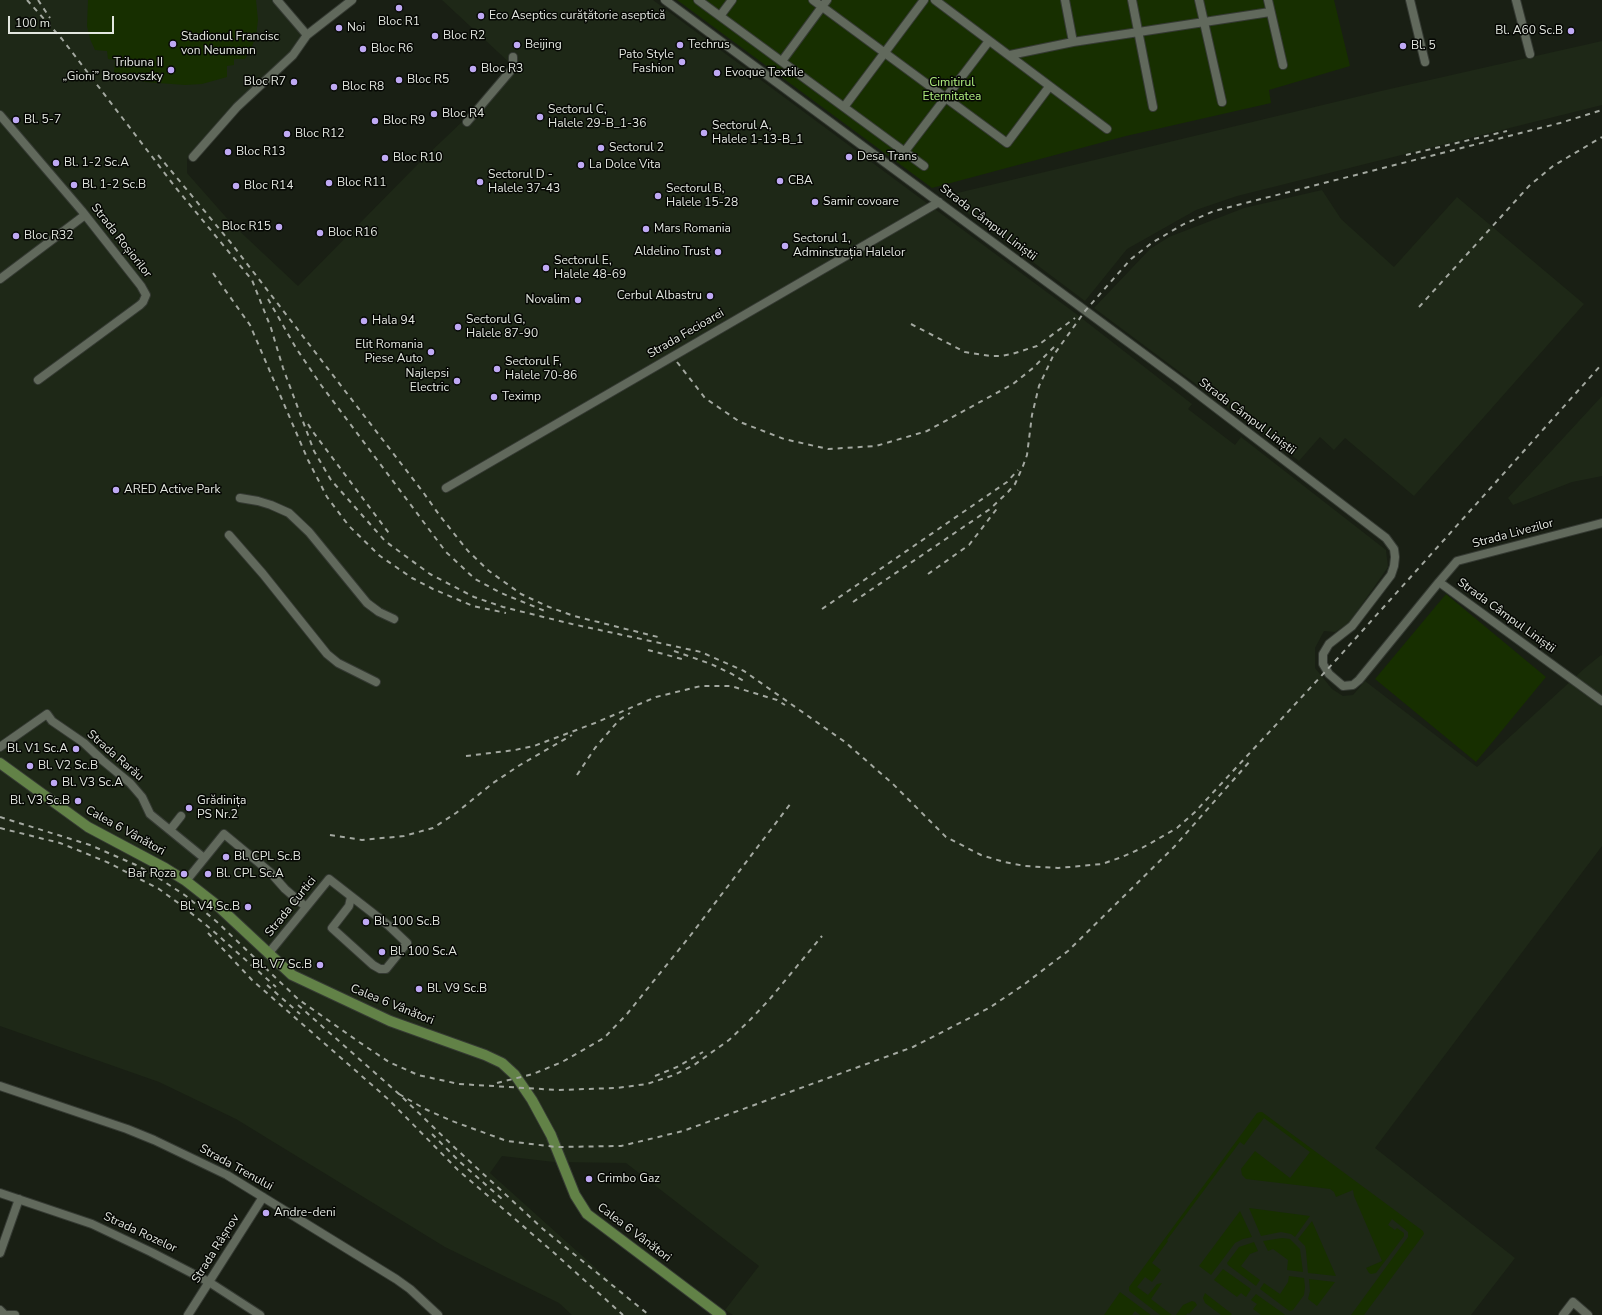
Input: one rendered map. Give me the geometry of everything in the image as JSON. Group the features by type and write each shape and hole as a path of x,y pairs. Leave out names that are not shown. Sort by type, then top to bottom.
{"main road":[{"name":"Calea 6 Vânători","path":"0,763 88,827 165,868 186,881 214,902 292,975 390,1021 490,1057 507,1067 524,1087 544,1120 583,1209 600,1225 722,1315"}],"street":[{"path":"277,0 307,35"},
{"path":"193,157 237,108 293,55 307,35 352,0"},
{"name":"Strada Câmpul Liniștii","path":"665,0 1301,472 1391,543 1394,549 1395,557 1391,575 1352,626 1329,644 1323,654 1323,664 1329,674 1343,686 1349,687 1356,683 1439,582 1602,701"},
{"path":"698,0 924,166"},
{"path":"720,16 732,0"},
{"path":"813,0 825,3 884,52 1007,143 1049,86"},
{"path":"844,107 924,0"},
{"path":"935,0 1107,129"},
{"path":"1065,0 1073,42"},
{"path":"1132,0 1153,107"},
{"path":"1199,0 1222,102"},
{"path":"1268,0 1283,65"},
{"path":"1410,0 1425,62"},
{"path":"1516,0 1530,54"},
{"path":"782,61 825,3"},
{"path":"1010,55 1073,42 1270,12"},
{"path":"905,151 989,40"},
{"path":"467,122 513,68 513,57"},
{"name":"Strada Roșiorilor","path":"0,115 85,215 141,286 146,295 140,305 38,380"},
{"name":"Strada Fecioarei","path":"446,488 939,202"},
{"path":"0,279 85,215"},
{"path":"240,498 264,503 289,513 309,532 367,603 379,612 394,619"},
{"name":"Strada Livezilor","path":"1439,582 1457,561 1602,522"},
{"path":"229,535 263,574 327,654 338,663 376,682"},
{"name":"Strada Rarău","path":"0,747 46,714 52,721 84,743 130,783 142,797 150,814 204,858"},
{"path":"170,830 181,816"},
{"path":"186,881 224,834 270,872 285,889 306,907"},
{"name":"Strada Curtici","path":"268,954 330,879 388,925 407,943 386,969 373,965 332,928 349,906 351,897"},
{"name":"Strada Trenului","path":"0,1086 127,1128 227,1175 396,1279 410,1289 438,1315"},
{"name":"Strada Rozelor","path":"0,1193 92,1224 180,1266 209,1282 260,1315"},
{"name":"Strada Râșnov","path":"188,1315 263,1197"},
{"path":"0,1253 19,1199"},
{"path":"1563,1315 1573,1302 1588,1315"},
{"path":"0,1310 7,1315 15,1315"}],"shaded area":[{"path":"0,0 282,0 308,28 281,65 187,159 187,173 232,224 298,286 422,160 466,118 513,66 442,0 653,0 1075,313 1192,404 1188,409 1235,445 1241,437 1386,550 1388,567 1349,623 1335,632 1324,631 1315,648 1315,668 1332,689 1343,696 1353,695 1365,681 1477,767 1601,655 1602,846 1375,1148 1515,1258 1471,1315 733,1315 725,1310 759,1266 626,1163 554,1162 502,1156 490,1173 648,1315 572,1315 559,1303 445,1247 236,1119 159,1082 0,1026"},
{"path":"1602,41 1602,105 1237,196 1196,210 1127,249 1085,301 945,196 1381,91"},
{"path":"1322,190 1341,219 1394,267 1457,197 1584,304 1414,496 1345,438 1334,450 1320,437 1299,461 1094,308 1150,249 1169,237 1244,208"},
{"path":"1602,396 1602,476 1572,482 1513,505 1508,498"}],"green space":[{"name":"Stadionul Francisc von Neumann","path":"88,0 256,0 258,20 256,36 245,59 234,59 234,65 227,66 227,77 202,84 185,85 145,82 114,73 115,60 108,59 107,51 95,50 90,39 87,26"},
{"name":"Cimitirul Eternitatea","path":"677,0 1334,0 1350,66 1269,90 1271,103 1126,136 932,188"},
{"path":"1446,594 1546,677 1476,762 1375,679"},
{"path":"1260,1112 1423,1231 1424,1234 1364,1315 1351,1315 1408,1237 1408,1232 1392,1219 1388,1225 1395,1230 1397,1228 1404,1233 1404,1236 1376,1273 1371,1274 1366,1268 1382,1261 1354,1196 1353,1190 1336,1197 1334,1192 1330,1189 1246,1179 1242,1175 1241,1169 1255,1151 1290,1178 1310,1152 1264,1118 1244,1145 1240,1142 1167,1240 1168,1241 1152,1263 1161,1270 1152,1282 1145,1277 1137,1287 1148,1295 1157,1284 1162,1283 1151,1299 1172,1315 1160,1315 1129,1291 1129,1287 1257,1113"},
{"path":"1249,1208 1310,1216 1295,1237 1291,1234 1281,1232 1261,1236"},
{"path":"1240,1211 1252,1237 1235,1243 1211,1275 1199,1266"},
{"path":"1312,1221 1336,1276 1308,1273 1305,1246 1298,1239"},
{"path":"1282,1238 1290,1239 1300,1249 1303,1272 1287,1270 1288,1260 1273,1249 1268,1251 1263,1241"},
{"path":"1254,1242 1258,1251 1250,1254 1241,1266 1260,1280 1256,1286 1227,1263 1239,1247"},
{"path":"1223,1269 1251,1289 1246,1297 1241,1293 1237,1297 1214,1280"},
{"path":"1289,1276 1304,1278 1305,1287 1304,1295 1293,1310 1290,1311 1260,1289 1264,1283 1280,1294 1288,1282"},
{"path":"1309,1279 1335,1282 1317,1306 1308,1299 1310,1291"},
{"path":"1120,1292 1151,1315 1140,1315 1135,1311 1132,1315 1104,1315"},
{"path":"1205,1293 1232,1314 1221,1315 1205,1303 1203,1298"},
{"path":"1256,1294 1285,1315 1261,1315 1253,1309 1257,1304 1251,1300"},
{"path":"1192,1301 1197,1305 1189,1314 1176,1315 1183,1305"}],"railway":[{"path":"27,0 62,39 176,188 252,280 271,328 283,368 314,451 331,480 385,541 430,574 474,597 503,607 572,624 701,652 744,671 845,742 893,784 946,837 981,855 1004,862 1025,866 1058,868 1102,864 1142,848 1177,828 1195,812 1337,659 1602,364"},
{"path":"38,0 50,18"},
{"path":"853,602 990,509 1015,484 1027,455 1032,415 1039,386 1053,356 1085,311 1131,259 1153,242 1184,224 1214,211 1560,123 1602,110"},
{"path":"1406,155 1507,131"},
{"path":"1419,307 1529,186 1553,166 1602,137"},
{"path":"158,155 231,243 468,551 489,571 521,594 549,607 574,616 658,637"},
{"path":"213,273 250,325 308,460 327,497 349,526 380,556 412,578 433,589 473,606 506,613"},
{"path":"268,299 296,348 321,385 446,552 475,579 501,593 545,611"},
{"path":"911,324 965,352 990,356 1001,356 1037,346 1075,318"},
{"path":"677,362 705,398 740,422 784,439 828,449 876,446 927,431 1013,384 1033,368 1055,346"},
{"path":"308,424 391,536"},
{"path":"822,609 1007,482 1018,470"},
{"path":"928,574 969,545 999,506"},
{"path":"648,650 682,659"},
{"path":"674,651 711,664 747,683"},
{"path":"466,756 534,746 595,723 656,697 701,686 731,686 777,700 785,705"},
{"path":"577,775 595,748 619,720 630,713"},
{"path":"330,835 362,840 404,836 433,828 456,813 493,783 520,765 572,735"},
{"path":"399,1094 425,1109 452,1121 507,1141 556,1147 621,1146 683,1131 913,1047 989,1008 1022,986 1068,951 1174,847 1251,760"},
{"path":"497,1083 533,1074 562,1062 604,1038 627,1014 690,936 791,803"},
{"path":"0,817 90,845 136,865 154,875 186,896 217,922 298,999 359,1042 389,1062 418,1075 459,1084 558,1090 617,1088 647,1084 674,1075 694,1065 729,1040 769,1000 822,936"},
{"path":"0,828 60,843 109,863 159,889 211,929 276,987"},
{"path":"208,933 252,980 388,1099 458,1170 552,1251 623,1315"},
{"path":"267,985 300,1014"},
{"path":"298,1005 399,1094 543,1229 649,1315"},
{"path":"655,1076 677,1067 703,1052"},
{"path":"432,1134 460,1162 502,1199"}],"place":[{"name":"Bloc R1","path":"399,8"},
{"name":"Eco Aseptics curățătorie aseptică","path":"481,16"},
{"name":"Noi","path":"339,28"},
{"name":"Bl. A60 Sc.B","path":"1571,31"},
{"name":"Bloc R2","path":"435,36"},
{"name":"Stadionul Francisc von Neumann","path":"173,44"},
{"name":"Beijing","path":"517,45"},
{"name":"Techrus","path":"680,45"},
{"name":"Bl. 5","path":"1403,46"},
{"name":"Bloc R6","path":"363,49"},
{"name":"Pato Style Fashion","path":"682,62"},
{"name":"Bloc R3","path":"473,69"},
{"name":"Tribuna II „Gioni” Brosovszky","path":"171,70"},
{"name":"Evoque Textile","path":"717,73"},
{"name":"Bloc R5","path":"399,80"},
{"name":"Bloc R7","path":"294,82"},
{"name":"Bloc R8","path":"334,87"},
{"name":"Bloc R4","path":"434,114"},
{"name":"Sectorul C, Halele 29-B_1-36","path":"540,117"},
{"name":"Bl. 5-7","path":"16,120"},
{"name":"Bloc R9","path":"375,121"},
{"name":"Sectorul A, Halele 1-13-B_1","path":"704,133"},
{"name":"Bloc R12","path":"287,134"},
{"name":"Sectorul 2","path":"601,148"},
{"name":"Bloc R13","path":"228,152"},
{"name":"Desa Trans","path":"849,157"},
{"name":"Bloc R10","path":"385,158"},
{"name":"Bl. 1-2 Sc.A","path":"56,163"},
{"name":"La Dolce Vita","path":"581,165"},
{"name":"CBA","path":"780,181"},
{"name":"Sectorul D - Halele 37-43","path":"480,182"},
{"name":"Bloc R11","path":"329,183"},
{"name":"Bl. 1-2 Sc.B","path":"74,185"},
{"name":"Bloc R14","path":"236,186"},
{"name":"Sectorul B, Halele 15-28","path":"658,196"},
{"name":"Samir covoare","path":"815,202"},
{"name":"Bloc R15","path":"279,227"},
{"name":"Mars Romania","path":"646,229"},
{"name":"Bloc R16","path":"320,233"},
{"name":"Bloc R32","path":"16,236"},
{"name":"Sectorul 1, Adminstrația Halelor","path":"785,246"},
{"name":"Aldelino Trust","path":"718,252"},
{"name":"Sectorul E, Halele 48-69","path":"546,268"},
{"name":"Cerbul Albastru","path":"710,296"},
{"name":"Novalim","path":"578,300"},
{"name":"Hala 94","path":"364,321"},
{"name":"Sectorul G, Halele 87-90","path":"458,327"},
{"name":"Elit Romania Piese Auto","path":"431,352"},
{"name":"Sectorul F, Halele 70-86","path":"497,369"},
{"name":"Najlepsi Electric","path":"457,381"},
{"name":"Teximp","path":"494,397"},
{"name":"ARED Active Park","path":"116,490"},
{"name":"Bl. V1 Sc.A","path":"76,749"},
{"name":"Bl. V2 Sc.B","path":"30,766"},
{"name":"Bl. V3 Sc.A","path":"54,783"},
{"name":"Bl. V3 Sc.B","path":"78,801"},
{"name":"Grădinița PS Nr.2","path":"189,808"},
{"name":"Bl. CPL Sc.B","path":"226,857"},
{"name":"Bar Roza","path":"184,874"},
{"name":"Bl. CPL Sc.A","path":"208,874"},
{"name":"Bl. V4 Sc.B","path":"248,907"},
{"name":"Bl. 100 Sc.B","path":"366,922"},
{"name":"Bl. 100 Sc.A","path":"382,952"},
{"name":"Bl. V7 Sc.B","path":"320,965"},
{"name":"Bl. V9 Sc.B","path":"419,989"},
{"name":"Crimbo Gaz","path":"589,1179"},
{"name":"Andre-deni","path":"266,1213"}]}
